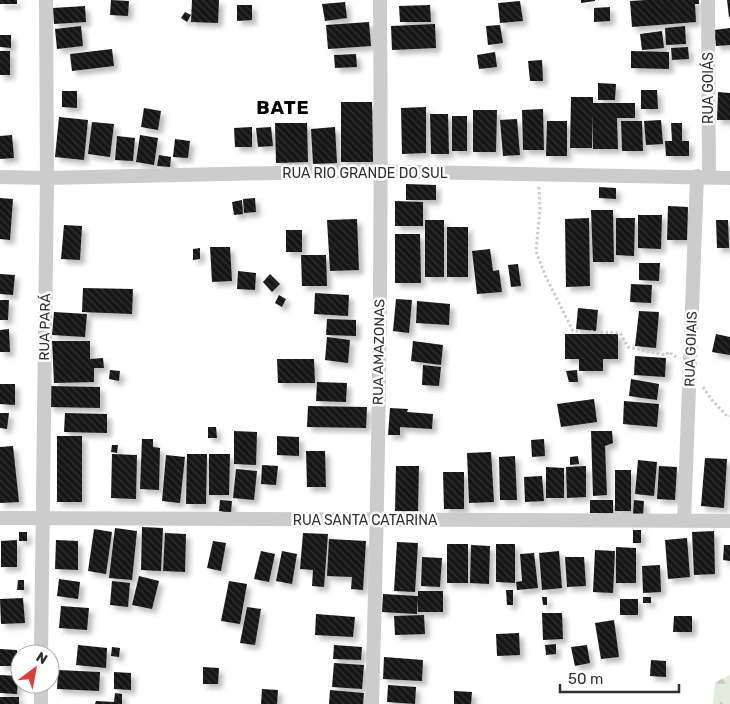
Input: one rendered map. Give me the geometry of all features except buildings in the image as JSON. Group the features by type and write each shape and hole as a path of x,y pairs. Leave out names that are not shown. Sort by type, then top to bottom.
{"street":[{"name":"RUA PARÁ","path":"41,644 47,178 46,0"},
{"name":"RUA AMAZONAS","path":"372,704 377,520 381,172 380,0"},
{"name":"RUA GOIÁS","path":"703,177 708,0"},
{"name":"RUA RIO GRANDE DO SUL","path":"0,177 47,178 381,172 730,178"},
{"name":"RUA GOIAIS","path":"684,521 690,367 703,177"},
{"name":"RUA SANTA CATARINA","path":"0,518 730,521"}],"path":[{"path":"538,174 540,209 536,251 545,275 573,331 620,333 628,347 665,355 669,352 690,367 711,399 730,416"}],"green space":[{"path":"730,675 730,704 713,704 715,682"}],"district":[{"name":"BATE","path":"283,107"}]}
